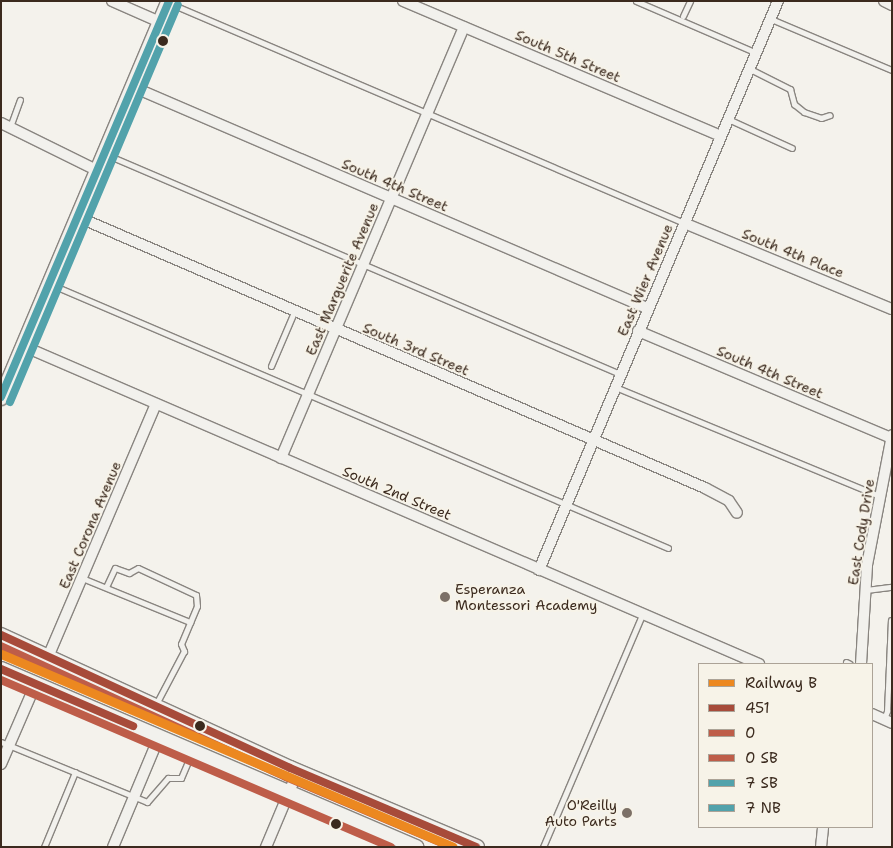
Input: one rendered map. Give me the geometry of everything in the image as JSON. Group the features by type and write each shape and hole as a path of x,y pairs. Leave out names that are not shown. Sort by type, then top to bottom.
{"main road":[{"path":"1,398 169,2"},
{"path":"1,635 298,771 477,847"},
{"path":"1,669 417,847"}],"street":[{"path":"112,1 160,22"},
{"name":"South 5th Street","path":"403,1 721,136"},
{"name":"East Wier Avenue","path":"539,570 647,308 778,1"},
{"path":"884,1 892,5"},
{"name":"East Marguerite Avenue","path":"281,458 464,28"},
{"name":"South 4th Street","path":"133,87 647,308"},
{"path":"5,126 98,171"},
{"name":"South 3rd Street","path":"78,217 335,330 593,439 729,500 737,513"},
{"name":"South 4th Place","path":"684,223 892,309"},
{"name":"South 4th Street","path":"638,331 891,437"},
{"name":"South 2nd Street","path":"23,346 757,663"},
{"name":"East Corona Avenue","path":"48,657 156,404"},
{"name":"East Cody Drive","path":"861,663 865,590 879,496 891,437"},
{"path":"1,764 5,744 36,683"},
{"path":"873,714 888,721"},
{"path":"113,847 159,737"},
{"path":"266,847 298,771"},
{"path":"821,847 823,828"}],"lane":[{"path":"636,1 756,53"},
{"path":"684,16 690,1"},
{"path":"169,2 684,223"},
{"path":"771,19 892,70"},
{"path":"750,69 790,90 794,104 804,112 821,118 830,115"},
{"path":"5,126 20,100"},
{"path":"728,119 792,148"},
{"path":"105,154 620,374"},
{"path":"49,284 668,548"},
{"path":"271,366 294,312"},
{"path":"615,387 879,496"},
{"path":"106,588 115,568 128,573 138,568 196,595 197,606 181,644 184,651 172,679 164,683 155,706"},
{"path":"82,578 190,622"},
{"path":"865,590 892,587"},
{"path":"542,847 642,615"},
{"path":"888,721 891,620"},
{"path":"5,744 147,802 168,778 180,779 192,751"},
{"path":"44,847 75,772"}],"rail line":[{"name":"B","path":"1,654 453,847"}],"transit line":[{"path":"1,397 169,1"},
{"path":"10,402 178,5"},
{"name":"451","path":"1,635 290,768 476,847"},
{"name":"0","path":"1,646 286,777 451,847"},
{"name":"451","path":"1,669 133,726"},
{"path":"1,680 391,847"}],"place":[{"name":"Esperanza Montessori Academy","path":"445,597"},
{"name":"O'Reilly Auto Parts","path":"627,813"}]}
